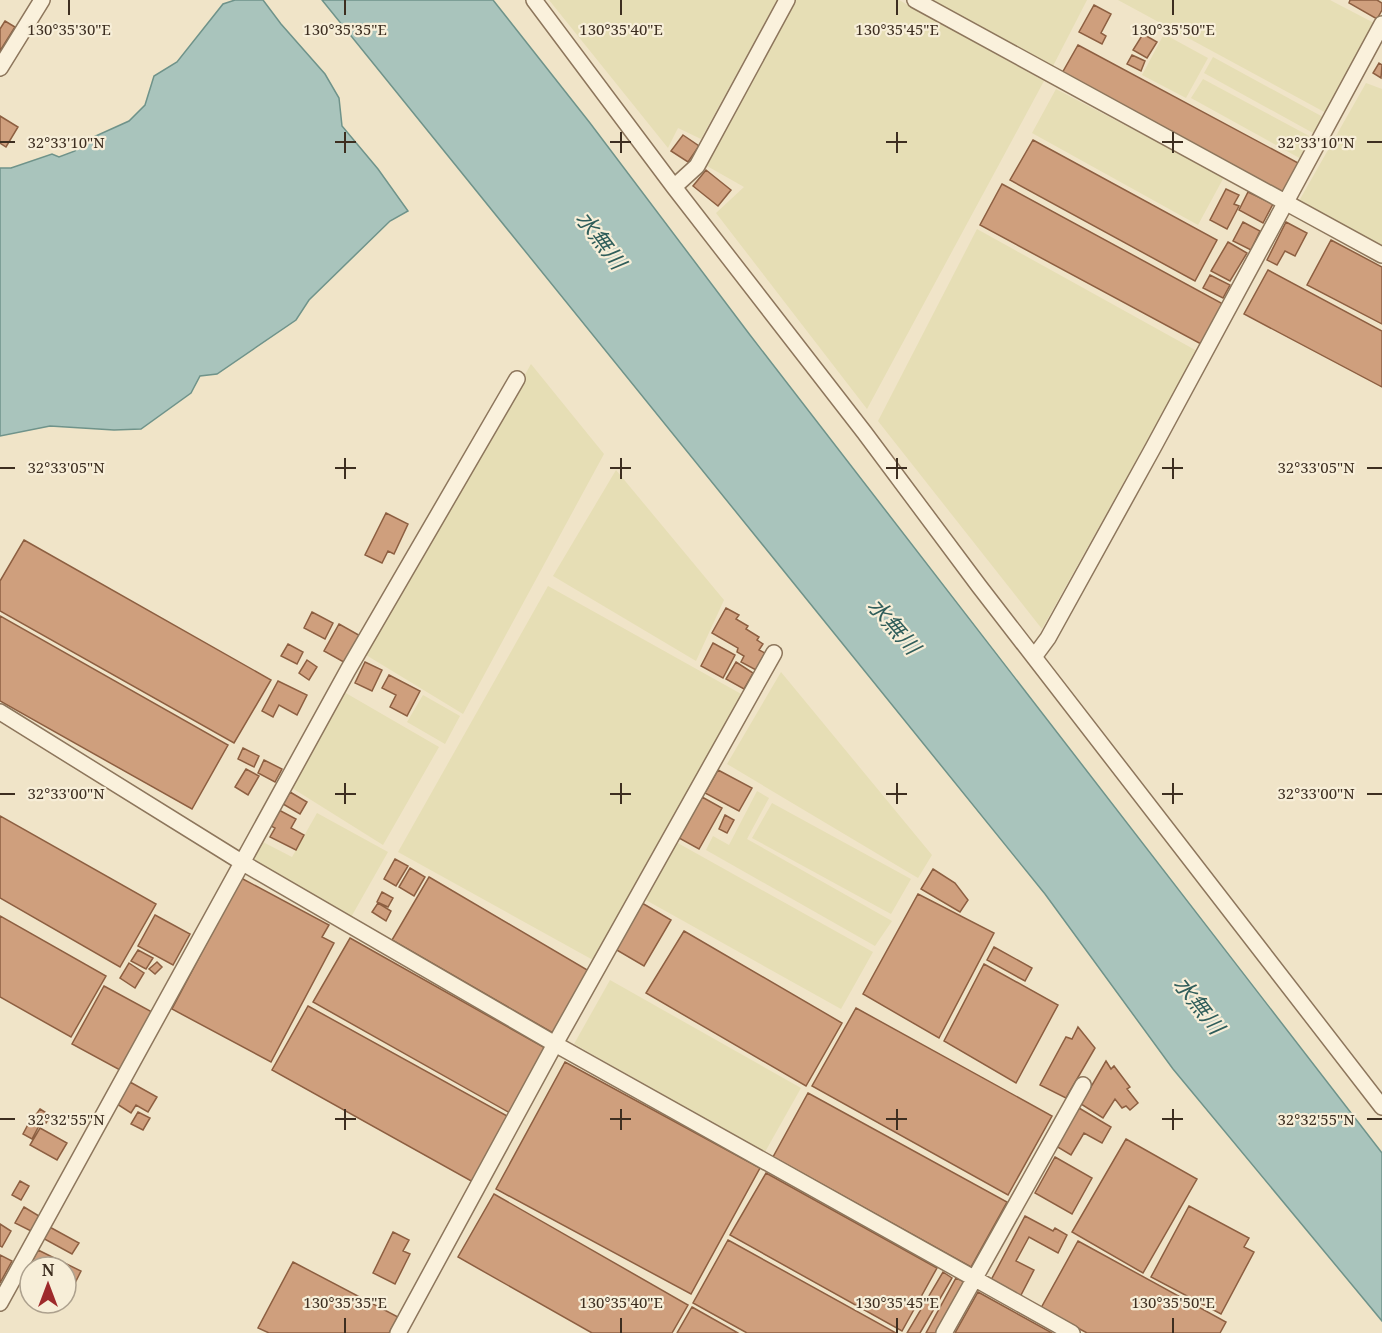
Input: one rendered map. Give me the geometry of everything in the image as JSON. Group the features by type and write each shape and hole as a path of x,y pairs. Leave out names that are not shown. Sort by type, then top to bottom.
{"street":[{"path":"0,68 42,0"},
{"path":"534,0 674,187 864,432 1034,657 1382,1107"},
{"path":"674,187 697,166 787,0"},
{"path":"915,0 1382,255"},
{"path":"1034,657 1048,638 1120,508 1382,24"},
{"path":"0,1303 348,670 517,379"},
{"path":"398,1333 555,1044 774,653"},
{"path":"0,711 243,863 555,1044 1072,1333"},
{"path":"944,1333 1083,1085"}],"shaded area":[{"path":"549,0 777,0 701,139 678,128 668,148"},
{"path":"796,0 899,0 1044,81 867,409 716,213 744,187 707,166"},
{"path":"930,0 1087,0 1052,68"},
{"path":"1118,0 1330,0 1374,23 1328,114"},
{"path":"1164,34 1208,58 1186,98 1142,75"},
{"path":"1213,57 1323,117 1313,133 1204,73"},
{"path":"1203,79 1313,138 1303,160 1191,98"},
{"path":"1366,83 1382,89 1382,246 1299,201"},
{"path":"1056,89 1224,177 1198,225 1032,133"},
{"path":"977,229 1197,351 1042,629 878,421"},
{"path":"531,364 604,454 463,714 366,655"},
{"path":"616,470 724,600 696,661 553,576"},
{"path":"548,586 743,695 593,960 398,852"},
{"path":"781,672 932,855 918,878 727,764"},
{"path":"344,692 439,747 383,845 292,788"},
{"path":"423,695 460,716 445,744 407,722"},
{"path":"757,791 769,798 747,839 892,921 875,946 706,850 713,836 729,845"},
{"path":"772,803 911,879 891,914 752,838"},
{"path":"317,813 388,852 350,919 249,859 261,841 292,857"},
{"path":"676,842 873,952 841,1009 644,899"},
{"path":"610,980 801,1088 765,1152 574,1044"}],"water":[{"path":"235,0 263,0 325,74 339,98 342,126 378,169 408,211 390,221 309,300 296,320 217,374 200,376 191,393 141,429 114,430 50,426 0,436 0,168 11,168 52,154 59,157 75,151 80,143 129,121 145,105 154,76 177,62 223,4"},
{"name":"水無川","path":"322,0 493,0 1382,1153 1382,1321 1173,1069 1045,894"}],"building":[{"path":"1350,0 1377,0 1382,3 1382,10 1377,19 1349,3"},
{"path":"1094,5 1111,14 1101,33 1106,36 1102,44 1079,32"},
{"path":"5,21 15,27 0,51 0,29"},
{"path":"1143,34 1157,42 1147,58 1133,50"},
{"path":"1078,45 1300,164 1283,194 1061,75"},
{"path":"1132,55 1145,61 1141,71 1127,64"},
{"path":"1379,63 1382,65 1381,78 1373,73"},
{"path":"0,116 18,127 6,147 0,143"},
{"path":"683,135 699,146 688,162 671,151"},
{"path":"1033,140 1217,240 1195,281 1010,180"},
{"path":"706,170 731,190 718,206 693,186"},
{"path":"1002,184 1223,304 1201,344 980,225"},
{"path":"1226,189 1239,195 1234,204 1239,206 1227,229 1210,220"},
{"path":"1248,192 1273,204 1263,223 1239,210"},
{"path":"1243,222 1260,231 1251,250 1233,241"},
{"path":"1286,222 1307,233 1295,256 1285,251 1277,265 1267,260"},
{"path":"1331,240 1382,267 1382,324 1307,285"},
{"path":"1228,242 1247,253 1230,281 1211,271"},
{"path":"1268,270 1382,331 1382,387 1244,314"},
{"path":"1210,275 1230,285 1223,298 1203,288"},
{"path":"386,513 408,524 394,554 388,551 382,563 365,555"},
{"path":"24,540 271,680 234,743 0,611 0,581"},
{"path":"726,608 739,615 736,619 748,626 746,629 759,637 757,640 763,644 759,650 765,653 756,670 741,662 744,656 737,652 738,648 712,633"},
{"path":"312,612 333,623 325,639 304,628"},
{"path":"0,616 228,745 192,809 0,701"},
{"path":"339,624 364,638 349,665 324,651"},
{"path":"713,643 735,655 723,678 701,666"},
{"path":"288,644 303,652 297,664 281,656"},
{"path":"307,660 317,667 309,680 299,673"},
{"path":"365,662 382,670 372,691 355,683"},
{"path":"736,662 753,673 744,689 726,679"},
{"path":"389,675 420,691 407,716 390,707 396,695 382,688"},
{"path":"278,681 307,695 297,715 279,705 273,717 262,711"},
{"path":"243,748 259,756 254,767 238,759"},
{"path":"264,760 282,769 275,782 258,773"},
{"path":"246,769 259,776 248,795 235,787"},
{"path":"718,770 752,788 739,811 705,793"},
{"path":"290,792 307,802 300,814 283,804"},
{"path":"702,797 722,808 699,849 679,838"},
{"path":"277,809 296,819 291,828 304,835 296,850 270,837 275,828 269,825"},
{"path":"725,815 734,820 727,833 719,829"},
{"path":"0,816 156,904 120,967 0,898"},
{"path":"395,859 408,866 396,886 384,879"},
{"path":"410,868 425,877 414,896 399,887"},
{"path":"933,869 955,883 968,900 960,912 921,889"},
{"path":"429,877 589,971 553,1033 392,940"},
{"path":"241,878 329,925 322,937 334,943 271,1062 172,1009"},
{"path":"382,892 393,898 388,907 377,902"},
{"path":"918,894 994,933 939,1038 863,994"},
{"path":"378,903 391,911 386,921 372,912"},
{"path":"642,903 671,920 644,966 615,949"},
{"path":"155,915 190,934 173,965 138,946"},
{"path":"0,916 106,976 71,1037 0,997"},
{"path":"684,931 842,1023 806,1086 646,993"},
{"path":"350,938 547,1049 510,1113 313,1002"},
{"path":"994,947 1032,968 1025,981 987,960"},
{"path":"138,950 153,958 146,969 131,961"},
{"path":"157,962 162,967 155,974 149,969"},
{"path":"129,963 144,973 135,988 120,978"},
{"path":"984,964 1058,1005 1016,1083 944,1041"},
{"path":"104,986 152,1012 120,1070 72,1044"},
{"path":"308,1006 509,1117 473,1182 272,1070"},
{"path":"856,1008 1052,1116 1008,1195 812,1086"},
{"path":"1078,1027 1095,1048 1066,1098 1040,1085 1066,1037 1072,1039"},
{"path":"1106,1061 1111,1069 1114,1066 1130,1087 1127,1089 1138,1103 1130,1110 1126,1106 1122,1108 1115,1099 1103,1118 1081,1104"},
{"path":"565,1062 760,1168 691,1294 496,1189"},
{"path":"130,1082 157,1097 148,1112 136,1105 131,1113 117,1104"},
{"path":"808,1093 1007,1202 971,1267 773,1157"},
{"path":"1079,1108 1111,1127 1102,1143 1084,1133 1071,1155 1056,1146"},
{"path":"40,1109 51,1116 46,1123 35,1116"},
{"path":"138,1112 150,1118 143,1130 131,1124"},
{"path":"32,1117 41,1122 32,1139 23,1134"},
{"path":"40,1128 67,1143 57,1160 30,1145"},
{"path":"1126,1139 1197,1179 1143,1273 1072,1232"},
{"path":"1055,1157 1092,1178 1072,1214 1035,1193"},
{"path":"766,1173 937,1268 902,1331 730,1235"},
{"path":"20,1181 29,1186 21,1200 12,1195"},
{"path":"494,1194 688,1305 672,1333 592,1333 458,1257"},
{"path":"1189,1206 1249,1238 1244,1247 1254,1252 1221,1314 1151,1277"},
{"path":"24,1207 39,1216 31,1231 15,1223"},
{"path":"1025,1216 1053,1231 1055,1228 1067,1235 1058,1253 1029,1237 1016,1261 1034,1270 1020,1297 990,1282"},
{"path":"0,1224 11,1231 2,1247 0,1246"},
{"path":"46,1225 79,1243 72,1254 39,1236"},
{"path":"393,1232 409,1240 403,1251 410,1254 395,1284 373,1273"},
{"path":"728,1240 896,1333 747,1333 693,1303"},
{"path":"1078,1241 1226,1322 1220,1333 1087,1333 1041,1308"},
{"path":"38,1250 48,1255 35,1255"},
{"path":"0,1255 12,1261 0,1283"},
{"path":"293,1262 398,1317 389,1333 269,1333 258,1328"},
{"path":"943,1272 952,1278 920,1333 907,1333"},
{"path":"956,1278 967,1283 940,1333 926,1333"},
{"path":"978,1292 1052,1333 955,1333"},
{"path":"692,1307 738,1333 677,1333"}]}
